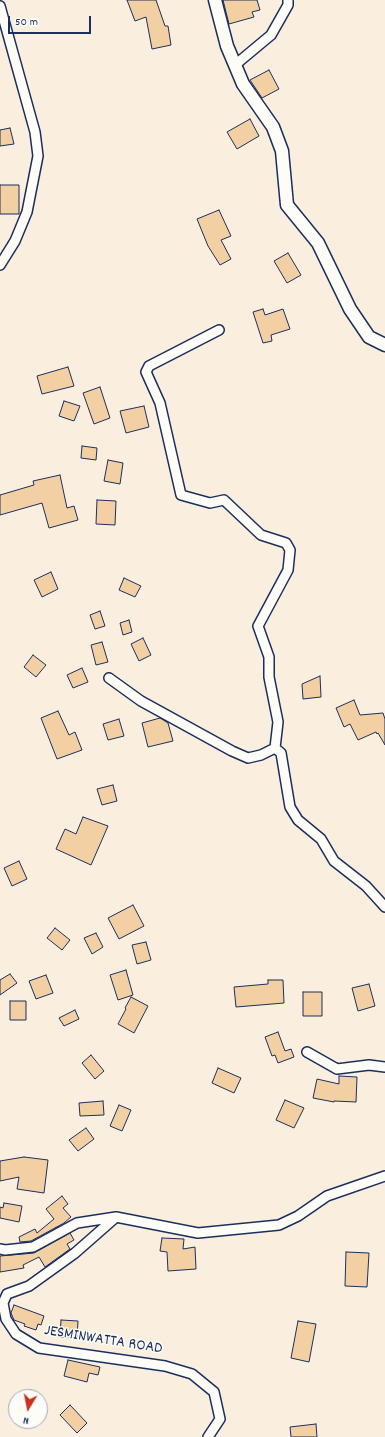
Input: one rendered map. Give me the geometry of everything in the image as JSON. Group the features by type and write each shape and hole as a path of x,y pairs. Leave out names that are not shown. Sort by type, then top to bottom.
{"main road":[{"path":"215,0 227,46 243,84 273,126 282,151 288,205 318,243 350,309 369,337 385,345"}],"street":[{"path":"235,65 271,35 288,5 288,0"},
{"path":"0,6 35,132 38,156 27,212 15,241 0,265"},
{"path":"219,330 149,366 146,372 160,403 181,495 210,502 224,500 261,535 286,543 290,550 288,570 258,626 269,657 269,677 278,722 275,748"},
{"path":"109,678 141,701 232,751 248,758 261,755 275,748"},
{"path":"275,748 281,753 290,807 298,820 321,839 334,860 366,886 385,907"},
{"path":"307,1052 337,1069 369,1065 385,1067"},
{"path":"0,1249 5,1250 33,1247 77,1223 116,1217 198,1233 279,1224 298,1216 327,1196 385,1176"},
{"name":"JESMINWATTA ROAD","path":"116,1217 64,1262 29,1286 7,1294 4,1303 6,1319 16,1334 39,1348 165,1366 192,1374 214,1392 220,1419 208,1437"}],"building":[{"path":"127,0 156,0 165,26 168,26 171,45 152,49 146,17 135,21"},
{"path":"223,0 257,0 260,10 252,12 254,17 229,24"},
{"path":"269,70 279,89 262,98 250,80"},
{"path":"250,119 259,136 237,149 227,132"},
{"path":"10,128 14,144 0,146 0,130"},
{"path":"0,185 19,185 19,214 0,214"},
{"path":"219,210 231,236 221,240 231,259 220,265 208,246 197,219"},
{"path":"288,253 301,275 287,283 274,261"},
{"path":"263,309 265,315 283,309 290,329 271,335 272,341 263,343 253,312"},
{"path":"68,367 74,386 42,394 37,376"},
{"path":"100,387 110,418 94,424 83,393"},
{"path":"64,401 80,406 74,421 59,416"},
{"path":"144,406 149,427 126,433 120,411"},
{"path":"82,446 97,448 96,460 81,458"},
{"path":"108,460 123,463 120,484 104,481"},
{"path":"60,475 67,508 74,506 78,520 49,528 42,503 0,515 0,495 34,485 33,481"},
{"path":"97,500 116,501 115,525 96,524"},
{"path":"51,572 58,589 42,597 34,580"},
{"path":"124,578 141,586 135,597 119,590"},
{"path":"100,611 105,626 95,629 90,615"},
{"path":"129,620 132,632 123,635 120,623"},
{"path":"143,638 151,655 139,661 131,644"},
{"path":"102,642 108,662 96,665 91,645"},
{"path":"33,655 46,665 36,677 24,667"},
{"path":"82,668 88,682 73,688 67,675"},
{"path":"320,676 321,697 303,699 302,684"},
{"path":"354,700 360,715 383,713 385,719 385,745 376,732 358,740 350,724 344,727 336,708"},
{"path":"58,711 69,735 75,732 82,750 57,759 41,718"},
{"path":"160,718 168,723 173,741 148,747 142,723"},
{"path":"119,719 124,736 108,740 103,724"},
{"path":"113,785 117,801 102,805 97,789"},
{"path":"83,817 108,826 91,865 56,849 65,829 76,834"},
{"path":"19,861 27,879 12,886 4,868"},
{"path":"133,905 144,926 119,939 108,918"},
{"path":"55,928 70,940 62,950 47,938"},
{"path":"96,933 103,947 92,954 84,938"},
{"path":"146,942 151,960 137,964 132,945"},
{"path":"126,970 133,995 118,1000 110,975"},
{"path":"10,974 17,983 0,995 0,980"},
{"path":"46,975 53,993 36,999 29,981"},
{"path":"268,980 283,980 284,1003 236,1007 234,987 268,984"},
{"path":"369,984 375,1006 358,1011 352,988"},
{"path":"303,992 322,992 322,1016 303,1016"},
{"path":"131,997 148,1006 134,1033 118,1024"},
{"path":"10,1001 26,1001 26,1020 10,1020"},
{"path":"75,1010 79,1019 64,1026 59,1018"},
{"path":"278,1032 285,1051 291,1049 294,1057 278,1063 275,1055 272,1056 265,1037"},
{"path":"91,1055 104,1071 95,1079 82,1063"},
{"path":"218,1068 241,1078 234,1093 212,1083"},
{"path":"339,1076 357,1077 356,1102 334,1102 313,1098 317,1079 339,1084"},
{"path":"285,1100 304,1108 294,1128 276,1120"},
{"path":"103,1101 104,1115 80,1116 79,1103"},
{"path":"119,1105 131,1110 122,1131 110,1126"},
{"path":"86,1128 94,1139 78,1151 69,1140"},
{"path":"24,1157 48,1160 44,1193 17,1189 19,1177 0,1181 0,1161"},
{"path":"62,1196 68,1204 63,1208 71,1217 64,1223 31,1241 20,1242 19,1237 35,1229 37,1233 54,1219 46,1209"},
{"path":"4,1203 22,1206 19,1222 0,1218 0,1207 3,1208"},
{"path":"70,1233 74,1240 67,1244 70,1249 45,1267 39,1257 23,1265 24,1268 0,1272 0,1256 34,1253"},
{"path":"162,1238 184,1239 183,1249 195,1247 196,1269 168,1271 167,1252 160,1251"},
{"path":"346,1252 369,1253 367,1287 345,1286"},
{"path":"14,1305 44,1316 41,1325 38,1324 36,1330 24,1326 25,1324 14,1320 11,1313"},
{"path":"61,1320 78,1321 77,1338 60,1337"},
{"path":"298,1321 316,1324 309,1362 291,1358"},
{"path":"68,1360 100,1367 98,1375 89,1373 87,1382 64,1376"},
{"path":"70,1405 87,1423 77,1433 60,1415"},
{"path":"316,1424 317,1437 291,1437 290,1427"}]}
